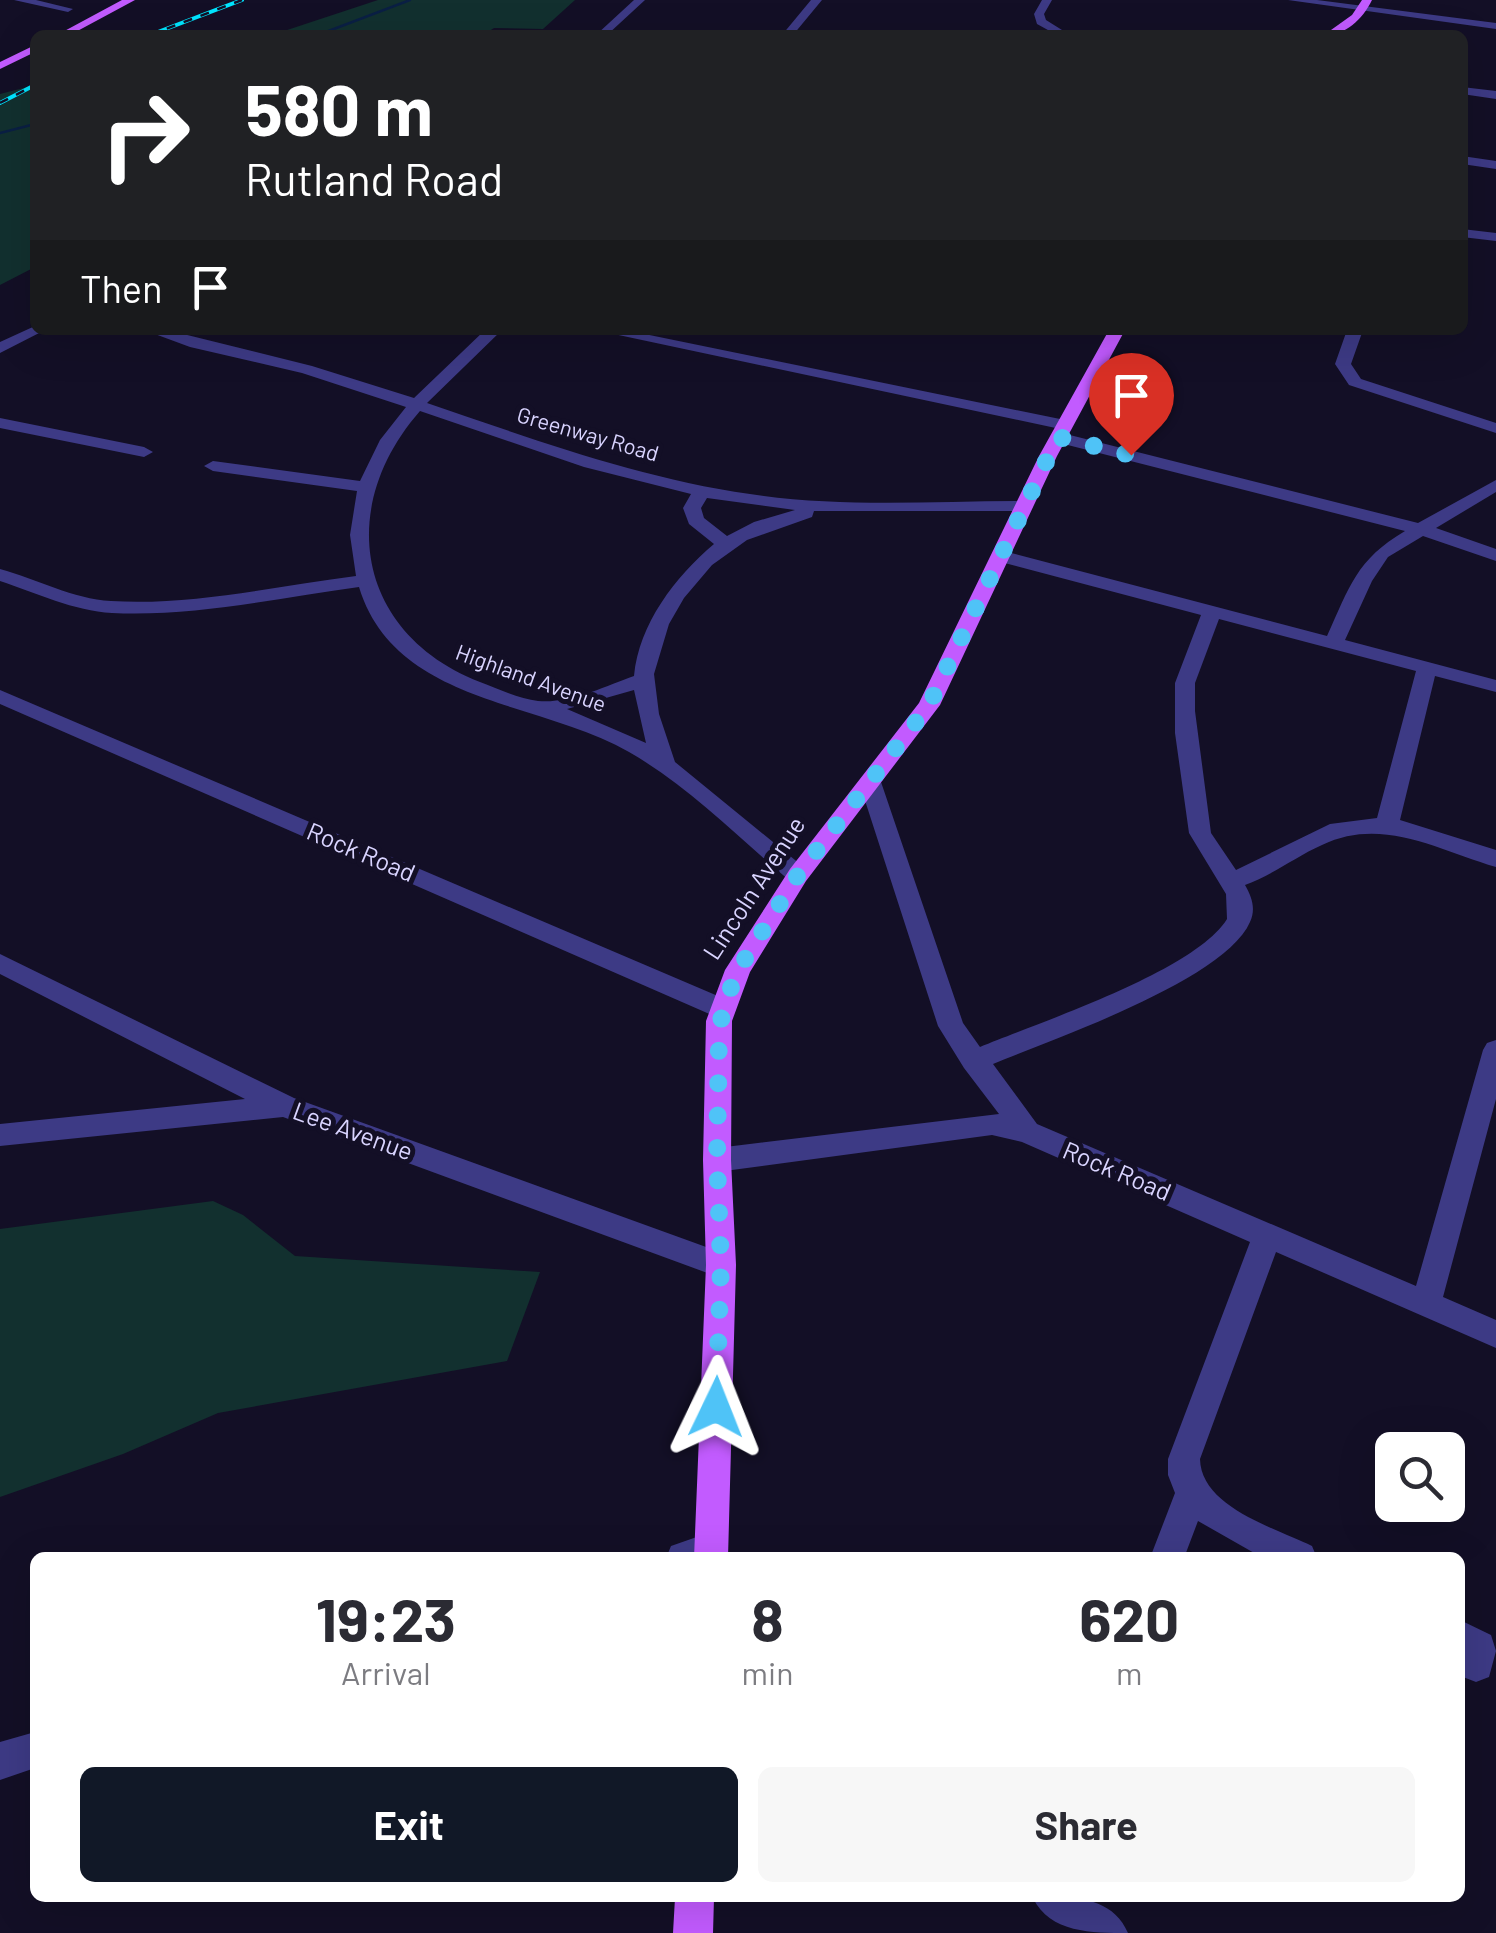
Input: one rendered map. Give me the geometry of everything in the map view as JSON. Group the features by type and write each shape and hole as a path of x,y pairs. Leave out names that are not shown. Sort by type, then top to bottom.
{"main road":[{"path":"72,30 130,0"},
{"path":"1338,30 1352,22 1365,4"},
{"path":"0,66 30,51"},
{"name":"Lincoln Avenue","path":"701,1552 721,1265 717,1160 719,1021 723,1008 738,970 798,875 929,705 1061,431 1114,335"},
{"path":"693,1933 695,1902"}],"street":[{"path":"18,0 68,9"},
{"path":"607,30 640,0"},
{"path":"791,30 817,0"},
{"path":"1031,30 1048,0"},
{"path":"1294,0 1365,4 1496,26"},
{"path":"803,30 805,14"},
{"path":"1040,14 1045,25 1056,30"},
{"path":"1468,91 1496,95"},
{"path":"1468,161 1496,165"},
{"path":"1468,234 1496,237"},
{"path":"0,348 30,334"},
{"name":"Greenway Road","path":"167,335 313,371 592,463 702,492 780,504 1024,506"},
{"name":"Highland Avenue","path":"489,335 417,406 386,443 367,487 358,542 365,581 377,612 412,654 467,685 543,707 611,733 665,764 798,875"},
{"path":"627,335 1061,431 1424,530 1496,555"},
{"path":"1353,335 1342,364 1355,382 1379,393 1496,428"},
{"path":"0,423 144,452"},
{"path":"213,466 367,487"},
{"path":"1333,644 1362,581 1382,553 1496,485"},
{"path":"702,492 692,508 695,520 724,543"},
{"path":"665,764 652,732 644,680 651,643 672,600 698,566 724,543 774,520 850,507"},
{"path":"1000,556 1496,686"},
{"path":"0,574 85,603 112,608 232,599 365,581"},
{"path":"973,1061 1153,982 1206,953 1230,934 1238,922 1239,895 1233,880 1217,864 1200,832 1183,686 1212,612"},
{"path":"1387,824 1427,668"},
{"path":"543,707 590,699 644,680"},
{"name":"Rock Road","path":"0,696 723,1008"},
{"path":"870,782 951,1026 1027,1132"},
{"path":"1233,880 1276,864 1334,830 1369,823 1387,824 1496,858"},
{"name":"Lee Avenue","path":"0,963 284,1106 721,1265"},
{"path":"1426,1304 1496,1050"},
{"path":"0,1134 284,1106"},
{"name":"Rock Road","path":"717,1160 992,1124 1027,1132 1496,1334"},
{"path":"1267,1236 1184,1459 1184,1475 1203,1507 1288,1552"},
{"path":"1169,1552 1192,1493"},
{"path":"0,1760 30,1751"},
{"path":"1059,1902 1108,1933"}],"green space":[{"path":"378,0 575,0 543,29 287,30"},
{"path":"30,86 30,270 0,285 0,94"},
{"path":"213,1201 243,1215 295,1256 540,1272 507,1361 218,1413 123,1454 0,1497 0,1229"}],"waterway":[{"path":"331,30 410,0"},
{"path":"0,133 30,125"}],"railway":[{"path":"163,30 242,0"},
{"path":"0,103 30,88"}],"route":[{"path":"716,1407 721,1265 717,1160 719,1021 738,970 798,875 929,705 1058,437 1131,455"}]}
